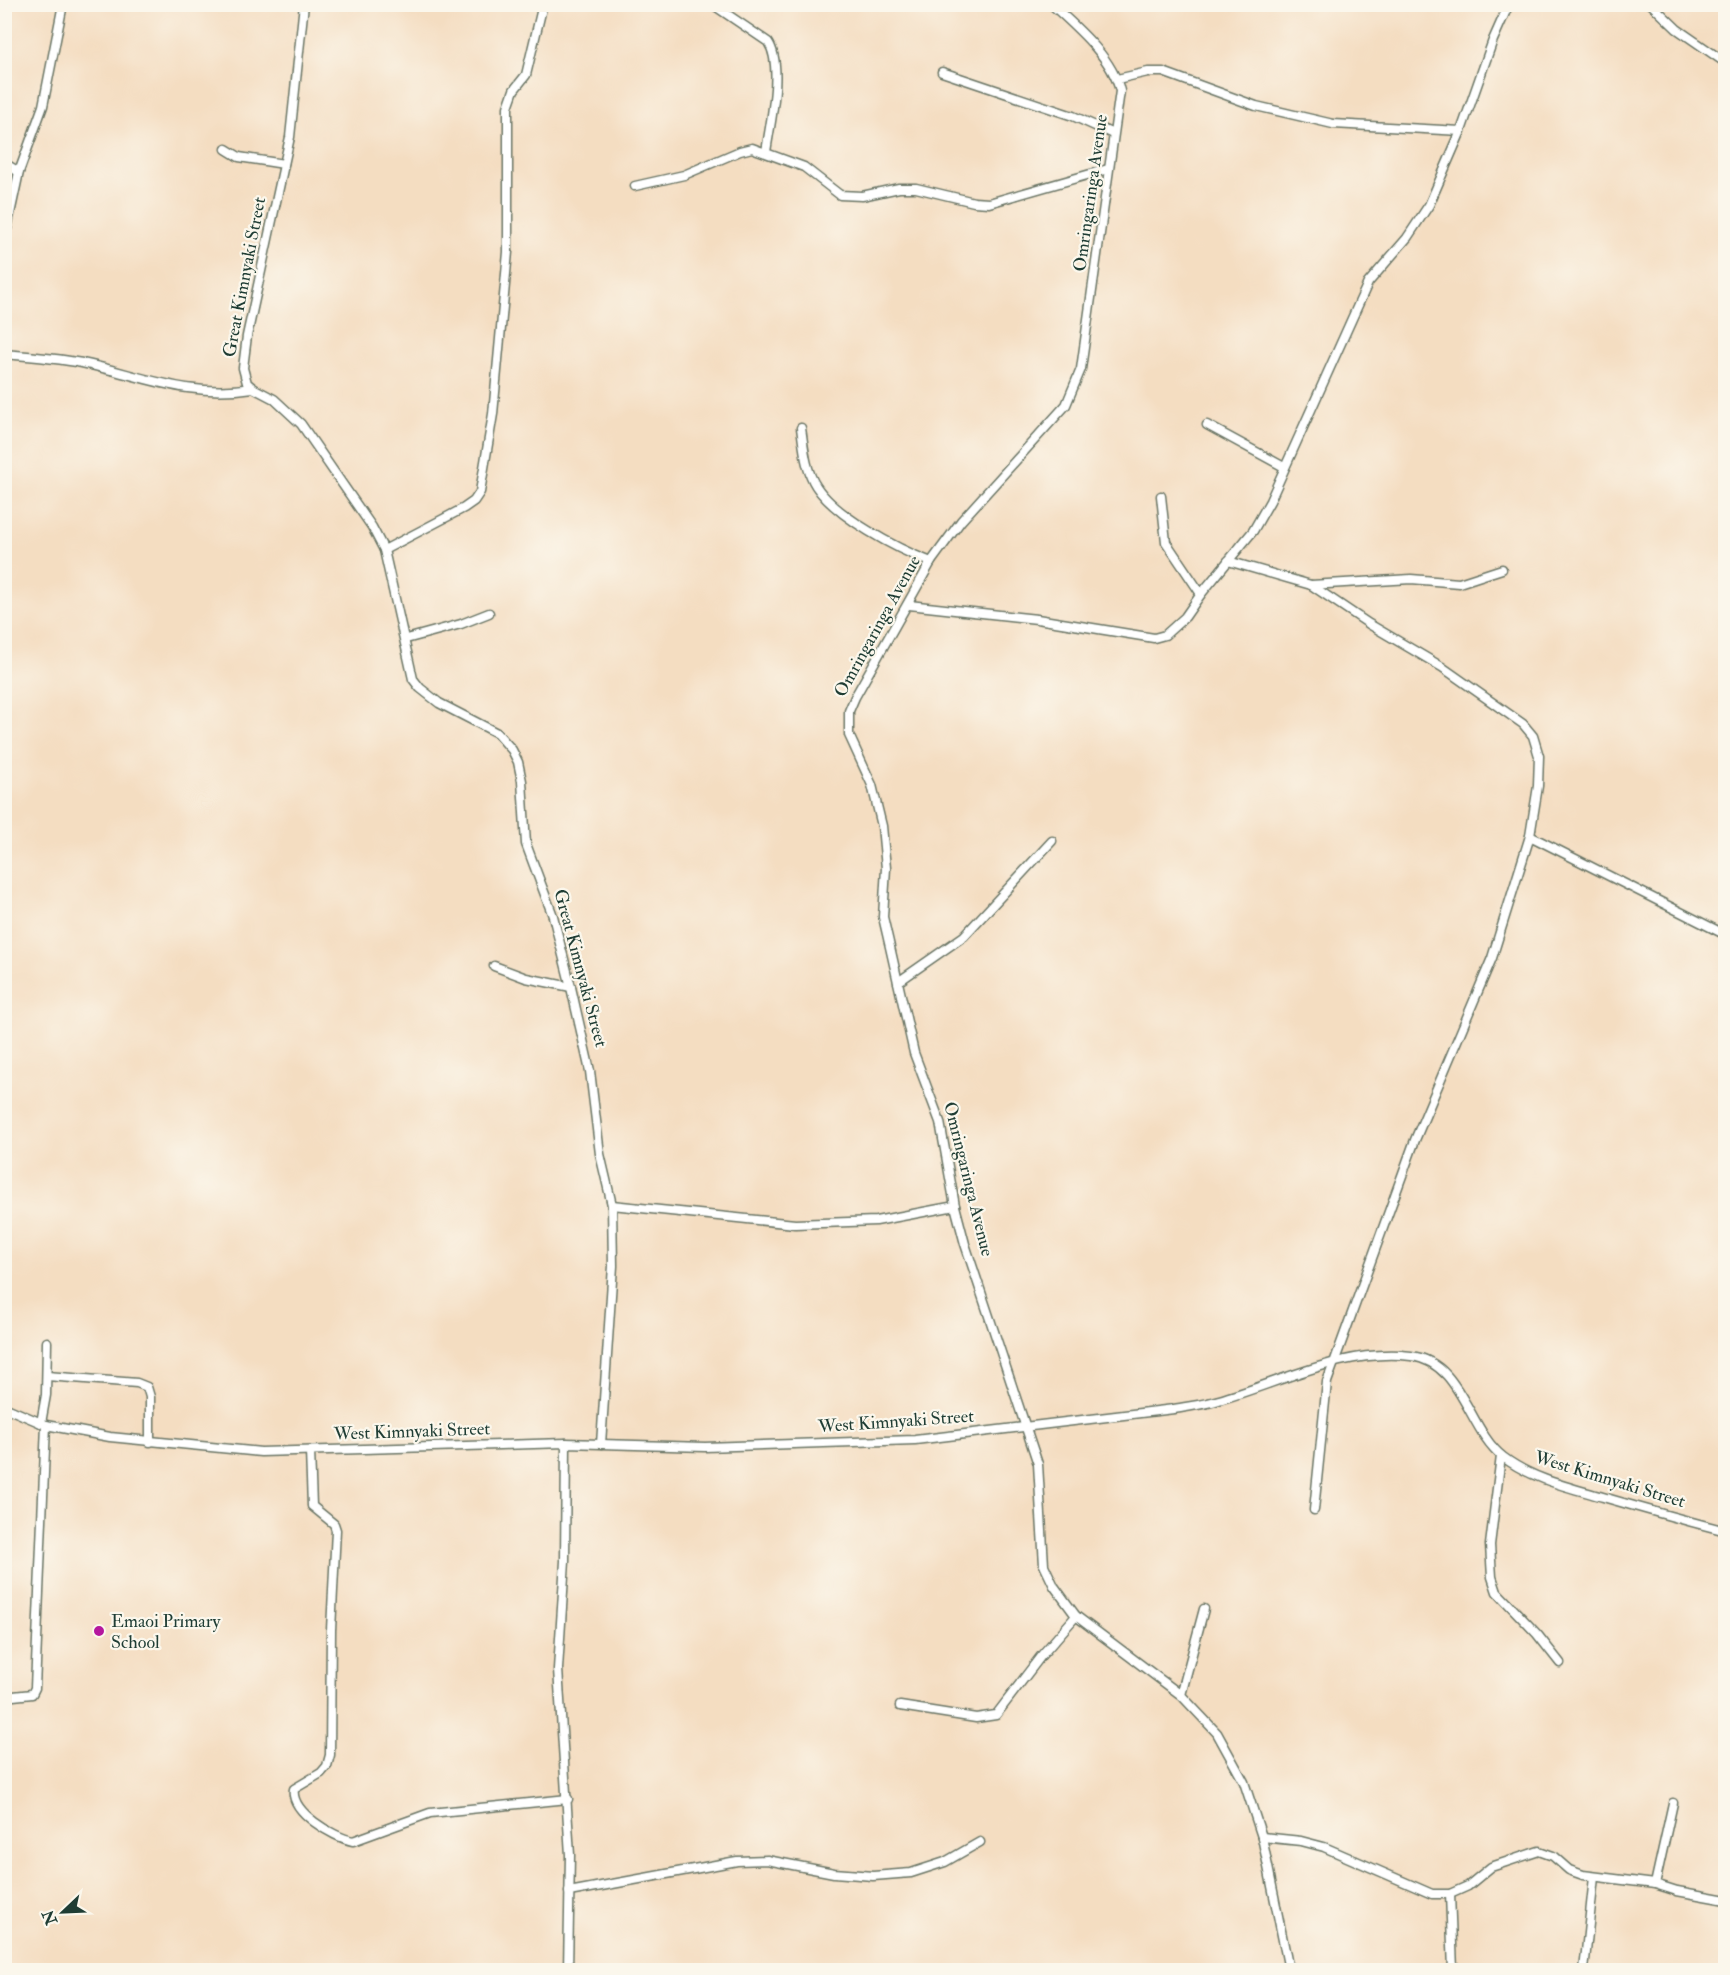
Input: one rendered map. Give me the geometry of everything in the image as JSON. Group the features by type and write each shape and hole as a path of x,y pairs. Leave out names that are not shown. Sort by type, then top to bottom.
{"street":[{"path":"4,242 20,172 43,106 63,4"},
{"name":"Great Kimnyaki Street","path":"304,4 296,102 243,361 244,375 253,388 274,399 301,424 372,527 384,550 406,639 410,667 420,688 456,714 497,733 512,750 518,762 522,781 526,844 553,916 571,987 590,1071 600,1154 612,1205 613,1266 601,1444"},
{"path":"384,550 464,508 474,501 480,492 493,414 507,273 510,218 508,107 514,90 526,75 543,4"},
{"path":"712,4 768,42 773,49 775,64 766,152"},
{"path":"1051,4 1094,48 1117,79 1148,72 1163,72 1256,106 1333,124 1461,131"},
{"path":"909,604 1037,619 1154,638 1165,635 1185,617 1253,531 1368,283 1407,238 1429,205 1461,131 1493,40 1509,4"},
{"path":"1651,4 1677,29 1725,63"},
{"path":"942,72 1073,116 1113,134"},
{"name":"Omringaringa Avenue","path":"1117,79 1119,101 1108,169 1093,300 1082,369 1075,389 1066,405 968,514 931,562 855,697 849,711 848,724 849,735 872,785 882,826 886,868 884,917 914,1053 940,1122 955,1206 1036,1457 1041,1485 1044,1565 1054,1586 1076,1616 1181,1695 1217,1733 1244,1782 1262,1836 1289,1971"},
{"path":"635,186 684,175 745,148 766,152 804,167 830,189 849,196 899,188 916,188 974,202 989,203 1108,169"},
{"path":"226,149 239,157 284,164"},
{"path":"4,163 20,172"},
{"path":"4,354 82,363 162,386 228,392 253,388"},
{"path":"1207,425 1284,467"},
{"path":"801,428 809,471 816,486 827,498 880,539 931,562"},
{"path":"1161,496 1166,542 1201,594"},
{"path":"1228,561 1311,585 1369,624 1442,667 1498,704 1533,736 1539,756 1530,836 1492,958 1415,1140 1324,1396 1314,1510"},
{"path":"1311,585 1411,579 1459,583 1502,569"},
{"path":"406,639 461,624 489,613"},
{"path":"1530,836 1725,935"},
{"path":"898,982 964,936 1053,842"},
{"path":"494,966 526,978 571,987"},
{"path":"612,1205 795,1224 876,1221 955,1206"},
{"path":"4,1697 32,1694 35,1688 47,1342"},
{"name":"West Kimnyaki Street","path":"4,1407 44,1424 150,1442 261,1452 566,1443 705,1447 915,1440 1026,1425 1118,1416 1216,1401 1335,1361 1383,1355 1423,1358 1437,1366 1452,1382 1490,1443 1501,1456 1521,1469 1560,1485 1725,1531"},
{"path":"47,1376 137,1383 147,1387 150,1397 150,1442"},
{"path":"566,1443 565,1561 558,1669 568,1799 568,1971"},
{"path":"310,1451 312,1506 334,1524 336,1530 331,1630 331,1738 327,1766 315,1778 294,1789 293,1796 299,1806 327,1832 341,1839 353,1841 430,1813 568,1799"},
{"path":"1501,1456 1490,1545 1492,1577 1497,1592 1537,1634 1560,1663"},
{"path":"1181,1695 1204,1609"},
{"path":"900,1706 976,1718 996,1715 1041,1656 1076,1616"},
{"path":"1655,1884 1674,1803"},
{"path":"1262,1836 1301,1841 1324,1847 1432,1894 1450,1894 1468,1886 1491,1867 1539,1851 1554,1856 1576,1874 1655,1884 1677,1891 1725,1900"},
{"path":"569,1892 737,1861 767,1860 834,1873 873,1876 911,1873 945,1862 980,1842"},
{"path":"1584,1971 1594,1877"},
{"path":"1450,1894 1454,1971"}],"place":[{"name":"Emaoi Primary School","path":"99,1631"}]}
